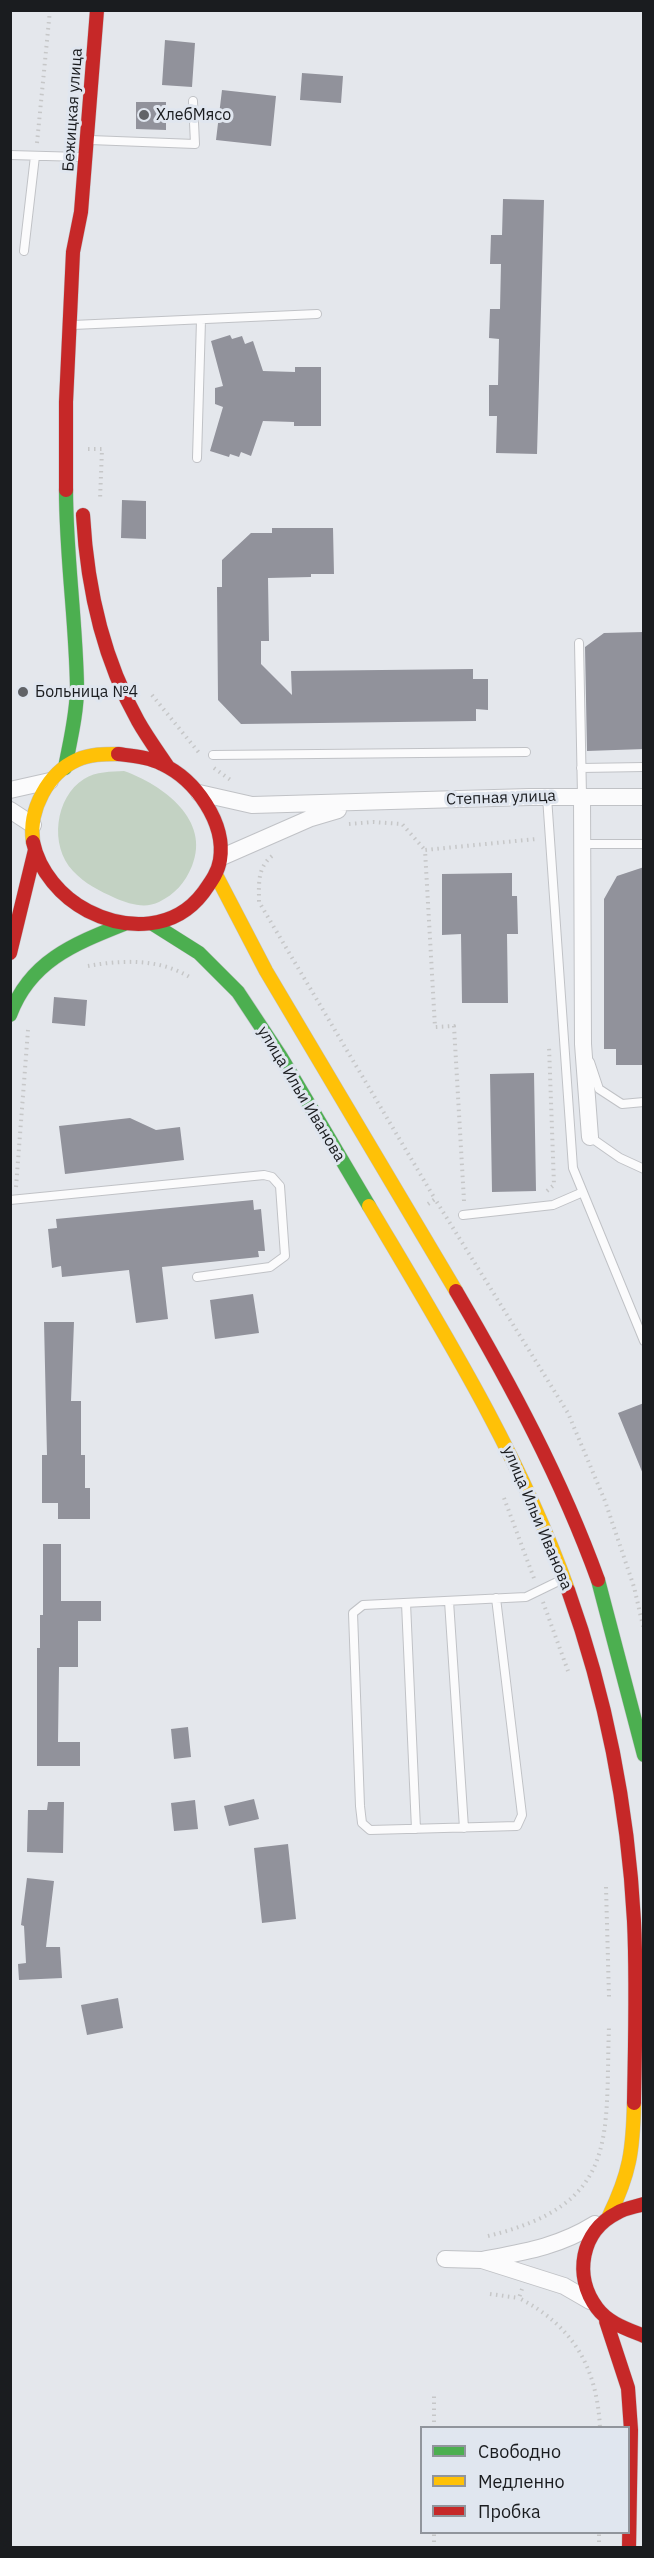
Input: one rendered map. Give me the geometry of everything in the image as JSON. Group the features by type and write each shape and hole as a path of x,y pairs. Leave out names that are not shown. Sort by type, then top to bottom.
{"main road":[{"name":"Бежицкая улица","path":"81,212 97,10"},
{"path":"65,768 74,723 77,688 66,533 64,450 72,252 81,212"},
{"path":"81,212 86,252 84,331"},
{"path":"35,850 46,873 62,892 98,917 124,924 153,924 180,914 210,887 222,857 216,821 199,793 168,767 137,721 116,675 90,575 83,536 82,502"},
{"path":"10,953 35,850 33,825 36,805 50,781 65,768 89,756 118,754 142,756 168,767"},
{"name":"улица Ильи Иванова","path":"216,875 266,971 496,1359 534,1429 573,1512 604,1596 644,1755"},
{"path":"10,1015 12,1006 32,975 54,957 124,924"},
{"name":"улица Ильи Иванова","path":"153,924 173,934 202,955 237,990 272,1045 505,1442 541,1520 564,1579 599,1693 615,1767 627,1841 635,1919 632,2158 623,2188 609,2216 596,2229 586,2246 582,2264 584,2283 590,2301"},
{"path":"609,2216 627,2206 644,2204"},
{"path":"590,2301 606,2321 624,2332 644,2336"},
{"path":"606,2321 628,2388 631,2430 630,2488"}],"street":[{"path":"10,790 50,781"},
{"name":"Степная улица","path":"199,793 252,805 582,796 644,797"},
{"path":"582,796 583,1044 590,1137"},
{"path":"222,857 312,818 364,803"},
{"path":"10,810 33,825"},
{"path":"445,2259 482,2260 543,2249 576,2236 609,2216"},
{"path":"482,2260 564,2286 590,2301"}],"lane":[{"path":"87,140 195,144 193,101"},
{"path":"10,154 86,158"},
{"path":"24,251 35,156"},
{"path":"69,326 84,331 201,320 317,314"},
{"path":"197,458 201,320"},
{"path":"579,643 582,796"},
{"path":"211,758 526,752"},
{"path":"581,768 644,767"},
{"path":"547,797 573,1168 644,1341"},
{"path":"582,844 644,844"},
{"path":"583,1044 599,1089 622,1104 644,1102"},
{"path":"590,1137 620,1158 644,1169"},
{"path":"13,1200 264,1175 272,1177 280,1186 285,1256 270,1267 197,1277"},
{"path":"463,1215 552,1205 583,1192"},
{"path":"496,1598 522,1815 517,1826 370,1830 362,1823 360,1806 353,1613 363,1605 449,1600 496,1598 526,1597 564,1579"},
{"path":"449,1600 464,1828"},
{"path":"406,1603 416,1829"}],"path":[{"path":"35,156 50,10"},
{"path":"64,450 102,450 100,506"},
{"path":"150,692 201,756"},
{"path":"211,758 236,784"},
{"path":"364,803 373,822"},
{"path":"340,825 373,822 402,824 425,850 435,1027 454,1026 463,1201 474,1200"},
{"path":"425,850 549,838"},
{"path":"274,855 265,862 259,877 260,902 435,1199"},
{"path":"86,966 114,962 146,962 184,973 192,979"},
{"path":"13,1200 28,1024"},
{"path":"540,1197 554,1185 548,1042"},
{"path":"488,2236 515,2229 555,2211 574,2196 589,2179 605,2139 609,2022"},
{"path":"515,2229 526,2252"},
{"path":"519,2298 528,2274"},
{"path":"490,2295 519,2298 543,2310 563,2329 580,2352 594,2380 600,2426"},
{"path":"434,2392 434,2426"}],"green space":[{"path":"124,771 154,785 168,795 189,819 195,834 196,849 186,878 175,892 154,904 131,904 83,880 65,861 58,836 61,809 74,787 93,775"}],"building":[{"path":"165,40 195,43 192,87 162,85"},
{"path":"302,73 343,76 341,103 300,100"},
{"path":"222,90 276,96 271,146 216,140"},
{"path":"136,102 166,102 166,130 136,129"},
{"path":"503,199 544,200 537,454 496,453 497,416 489,416 489,385 498,385 499,339 489,338 490,309 500,309 501,264 490,264 491,235 502,235"},
{"path":"230,335 232,339 242,336 245,344 253,341 263,371 295,372 295,367 321,367 321,426 294,426 294,422 263,421 251,456 241,452 239,457 230,454 229,457 210,451 223,407 215,404 215,388 223,386 211,341"},
{"path":"122,500 146,501 146,539 121,538"},
{"path":"272,528 333,528 334,574 268,578 269,641 261,641 261,664 292,695 291,671 473,669 473,679 488,679 488,710 476,709 476,721 241,724 218,700 217,587 222,587 222,560 251,533 272,533"},
{"path":"644,632 644,749 587,751 585,647 604,633"},
{"path":"644,867 644,1065 616,1065 616,1049 604,1049 604,899 617,876"},
{"path":"512,873 512,896 517,896 518,934 507,934 508,1003 462,1003 461,934 442,935 442,874"},
{"path":"54,997 87,1000 85,1026 52,1023"},
{"path":"534,1073 536,1191 492,1192 490,1074"},
{"path":"130,1118 156,1130 180,1127 184,1160 65,1174 59,1126"},
{"path":"253,1200 254,1210 261,1209 265,1251 258,1251 259,1257 162,1267 168,1319 136,1323 129,1270 62,1277 61,1266 52,1268 48,1229 57,1228 56,1219"},
{"path":"253,1294 259,1333 215,1339 210,1300"},
{"path":"44,1322 74,1322 71,1401 81,1401 81,1455 85,1455 85,1488 90,1488 90,1519 58,1519 58,1503 42,1503 42,1455 47,1455"},
{"path":"644,1403 644,1474 643,1474 618,1413"},
{"path":"43,1544 61,1544 61,1601 101,1601 101,1621 78,1621 78,1667 59,1667 58,1742 80,1742 80,1766 37,1766 37,1648 40,1648 40,1615 43,1615"},
{"path":"188,1727 191,1757 174,1759 171,1729"},
{"path":"254,1799 259,1819 229,1826 224,1806"},
{"path":"195,1800 198,1829 174,1831 171,1803"},
{"path":"48,1802 64,1802 63,1853 27,1852 28,1810 47,1810"},
{"path":"288,1844 296,1919 262,1923 254,1848"},
{"path":"27,1878 54,1881 46,1947 60,1947 62,1978 19,1980 18,1964 26,1963 24,1926 21,1925"},
{"path":"118,1998 123,2028 87,2035 81,2005"}],"traffic: fast":[{"path":"65,768 77,697 66,490"},
{"path":"10,1015 29,981 42,968 71,947 124,924"},
{"path":"153,924 199,953 238,992 281,1057 369,1206"},
{"path":"598,1580 644,1755"}],"traffic: slow":[{"path":"33,842 32,830 37,805 49,783 57,774 82,758 118,754"},
{"path":"216,875 266,971 456,1291"},
{"path":"369,1206 452,1346 503,1441 527,1490 568,1590"},
{"path":"609,2216 622,2187 629,2161 634,2103"}],"traffic: jam":[{"path":"66,490 66,402 73,252 81,212 97,10"},
{"path":"83,515 88,568 106,647 115,673 141,727 168,767"},
{"path":"33,842 40,863 60,891 78,905 103,917 118,922 150,923 165,920 192,905 216,874 219,865 221,846 213,818 197,792 174,771 152,760 118,754"},
{"path":"10,953 35,850"},
{"path":"456,1291 534,1432 568,1505 598,1580"},
{"path":"568,1590 582,1630 604,1712 626,1837 635,1944 634,2103"},
{"path":"644,2204 617,2213 595,2231 584,2255 583,2269 589,2295 601,2313 618,2325 644,2336"},
{"path":"606,2321 628,2388 631,2430 630,2489"},
{"path":"629,2534 629,2548"}],"place":[{"name":"ХлебМясо","path":"144,115"},
{"name":"Больница №4","path":"23,692"}]}
